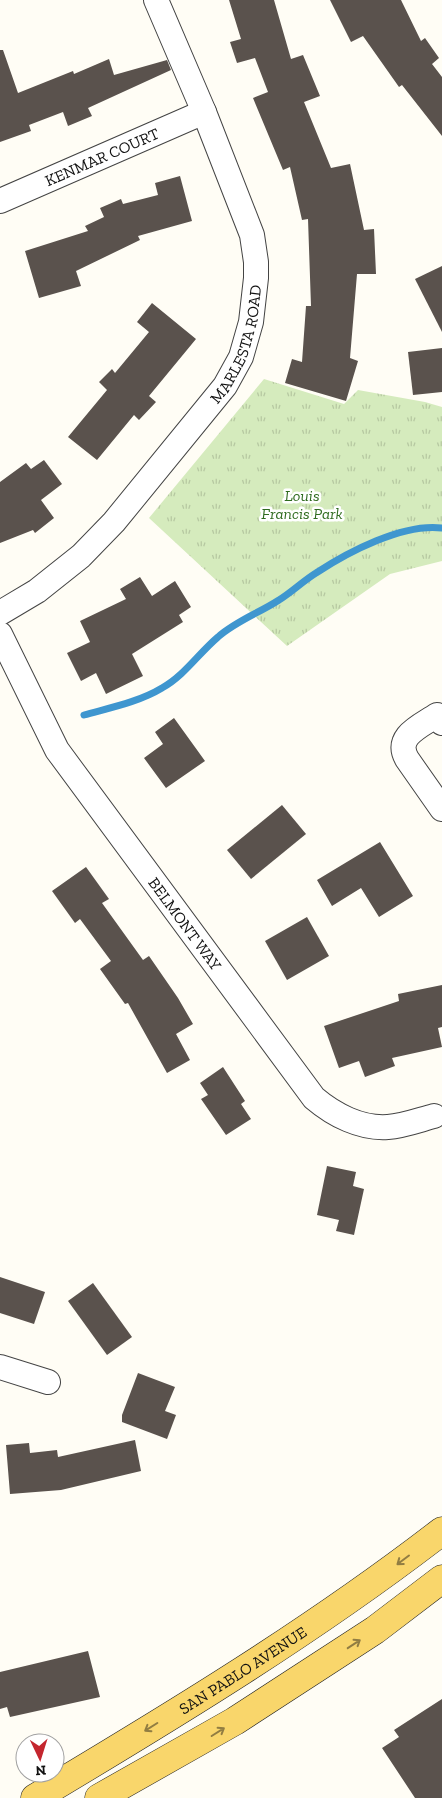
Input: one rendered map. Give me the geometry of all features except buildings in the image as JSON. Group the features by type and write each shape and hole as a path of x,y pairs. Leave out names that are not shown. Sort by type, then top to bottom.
{"main road":[{"name":"SAN PABLO AVENUE","path":"35,1798 199,1697 341,1605 442,1531"},
{"path":"99,1798 235,1721 382,1625 442,1580"}],"street":[{"name":"MARLESTA ROAD","path":"0,613 37,592 81,556 114,522 225,386 241,358 247,340 254,306 256,278 252,235 204,112 156,0"},
{"name":"KENMAR COURT","path":"0,201 204,112"},
{"name":"BELMONT WAY","path":"0,634 57,750 314,1098 328,1110 342,1117 374,1126 388,1127 434,1116"},
{"path":"442,723 437,715 405,738 402,746 407,759 442,809"},
{"path":"442,728 419,745 416,750 442,786"},
{"path":"0,1366 48,1382"}],"green space":[{"name":"Louis Francis Park","path":"264,379 344,404 358,390 425,402 442,407 442,561 390,574 287,646 149,518"}],"waterway":[{"path":"84,715 134,701 162,688 184,671 225,631 279,600 311,576 344,556 376,541 410,530 442,528"}]}
